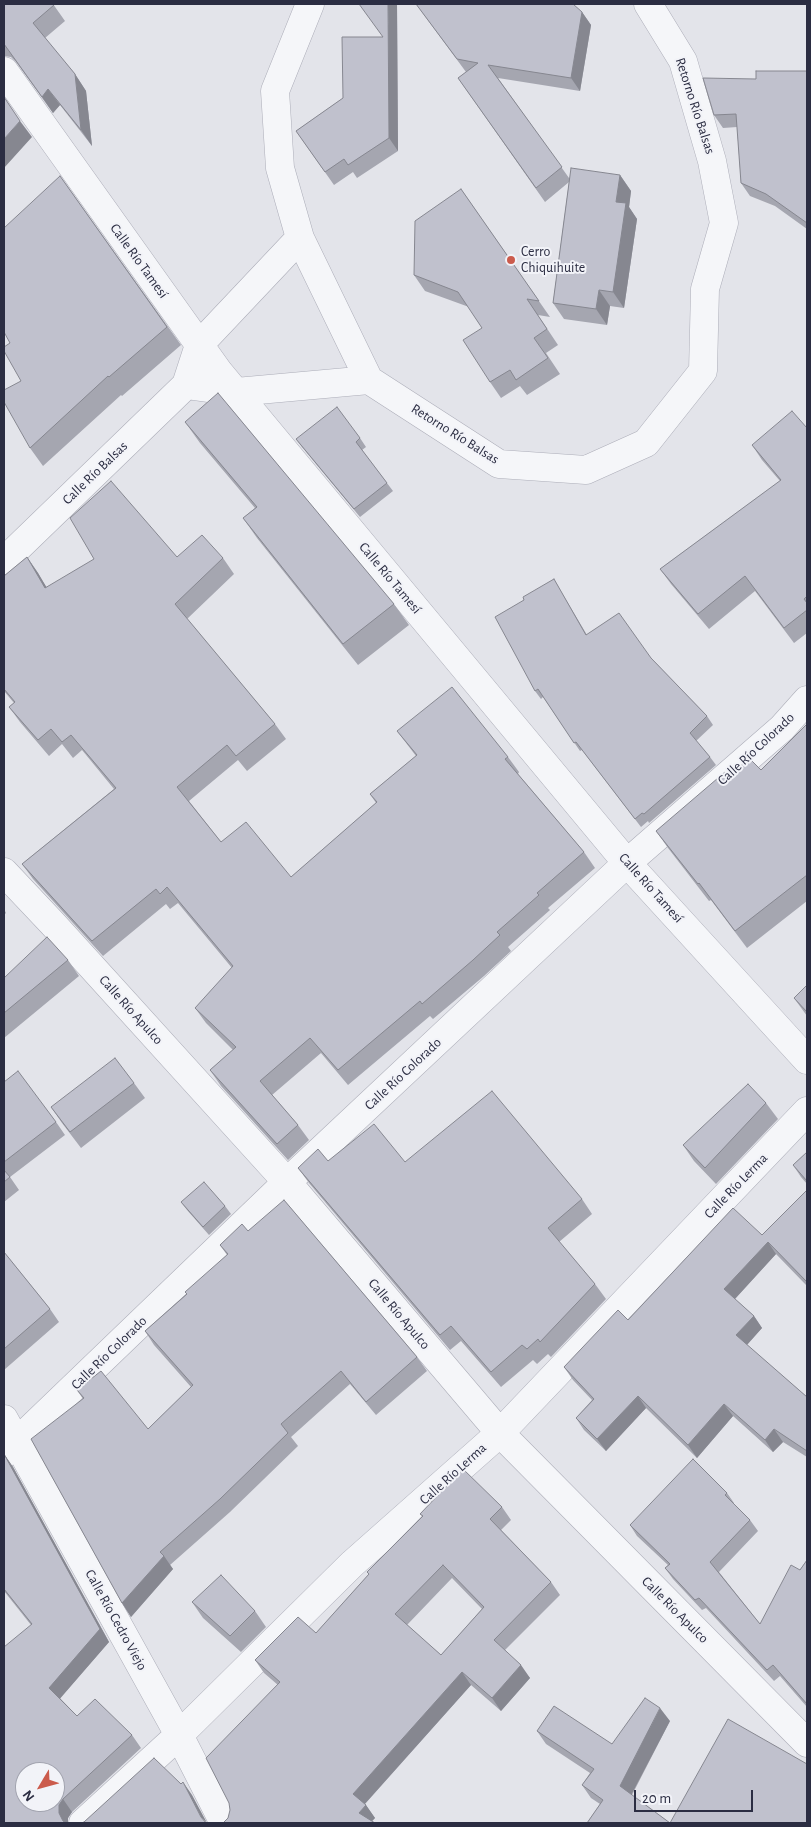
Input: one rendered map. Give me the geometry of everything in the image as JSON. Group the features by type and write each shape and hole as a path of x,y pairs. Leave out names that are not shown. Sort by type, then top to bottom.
{"street":[{"path":"186,385 236,392 369,380 300,238 280,168 276,91 310,4"},
{"name":"Retorno Río Balsas","path":"369,380 499,464 586,470 646,443 703,371 705,289 724,223 712,161 683,61 648,4"},
{"name":"Calle Río Tamesí","path":"4,71 199,344 236,392 627,863 807,1060"},
{"name":"Calle Río Balsas","path":"4,561 186,385 199,344 300,238"},
{"name":"Calle Río Colorado","path":"8,1438 287,1182 627,863 782,728 807,700"},
{"name":"Calle Río Apulco","path":"4,872 287,1182 500,1432 807,1743"},
{"name":"Calle Río Lerma","path":"83,1823 180,1735 352,1564 500,1432 807,1110"},
{"name":"Calle Río Cedro Viejo","path":"8,1438 180,1735 224,1823"}],"building":[{"path":"4,4 54,5 33,23 75,74 81,130 48,89 42,97 4,44"},
{"path":"359,4 388,4 389,138 348,165 344,159 325,172 296,131 343,98 342,37 383,37"},
{"path":"416,4 573,4 582,12 571,78 488,65 562,167 536,188 458,78 478,63 457,59"},
{"path":"756,71 807,71 807,223 766,194 741,183 736,114 714,115 703,78 756,79"},
{"path":"4,97 20,121 4,139"},
{"path":"571,168 620,175 616,202 626,203 613,292 599,290 596,309 553,303"},
{"path":"60,176 167,327 108,376 30,448 4,402 4,390 21,381 4,351 4,347 10,343 4,332 4,228"},
{"path":"461,189 539,301 527,299 547,329 534,338 548,358 516,380 510,370 490,382 463,340 482,328 458,292 414,275 415,221"},
{"path":"218,393 394,604 343,644 243,518 257,507 185,422"},
{"path":"337,407 360,438 356,442 387,483 354,509 296,439"},
{"path":"792,411 807,428 807,596 804,599 807,603 807,610 784,628 745,576 698,614 660,569 781,480 752,445"},
{"path":"111,481 177,557 202,535 223,558 175,604 275,724 236,756 227,745 177,787 221,842 246,822 291,877 377,802 370,794 417,755 397,731 452,687 508,757 505,759 584,852 537,893 539,895 497,932 500,935 473,960 422,1004 420,1001 338,1070 310,1038 260,1081 298,1125 277,1144 210,1070 236,1047 195,1008 233,966 167,887 160,894 156,889 92,941 22,864 116,788 71,735 62,742 51,729 38,740 9,707 15,702 4,689 4,576 27,557 45,588 94,559 70,518"},
{"path":"554,579 586,635 619,613 651,658 707,716 690,733 710,757 644,814 642,813 635,819 576,742 574,743 538,689 535,691 495,617 524,600 523,597"},
{"path":"807,724 807,875 735,931 699,883 656,831 725,772 729,777 749,758 761,770"},
{"path":"47,937 68,960 4,1013 4,978"},
{"path":"807,985 807,1012 794,998"},
{"path":"115,1058 134,1083 70,1132 51,1107"},
{"path":"18,1071 56,1122 4,1162 4,1082"},
{"path":"748,1084 766,1103 705,1168 683,1145"},
{"path":"492,1091 582,1199 548,1228 595,1284 540,1342 538,1339 527,1349 522,1345 491,1372 451,1326 440,1335 298,1168 318,1149 328,1161 374,1124 405,1162"},
{"path":"807,1152 807,1181 793,1165"},
{"path":"4,1170 10,1177 4,1182"},
{"path":"204,1182 225,1206 203,1227 181,1202"},
{"path":"807,1190 807,1282 768,1242 724,1289 754,1316 736,1335 807,1397 807,1451 774,1429 765,1440 724,1404 688,1445 638,1396 597,1439 576,1418 594,1399 564,1367 618,1310 628,1320 733,1208 762,1235"},
{"path":"284,1200 417,1357 366,1402 341,1371 281,1424 288,1433 220,1499 160,1552 164,1556 122,1603 31,1439 84,1398 77,1390 101,1371 148,1429 193,1385 145,1331 228,1254 220,1245 242,1224 248,1231"},
{"path":"4,1252 50,1309 4,1349"},
{"path":"4,1454 100,1629 49,1688 77,1716 95,1699 132,1735 65,1797 65,1762 15,1762 15,1812 59,1812 66,1823 4,1823 4,1647 32,1624 4,1589"},
{"path":"693,1459 727,1493 725,1495 750,1520 710,1562 760,1624 791,1565 800,1570 807,1560 807,1704 773,1665 767,1670 699,1598 695,1600 665,1568 670,1564 630,1525"},
{"path":"463,1469 502,1507 490,1519 551,1582 494,1640 521,1665 492,1698 462,1672 353,1794 366,1805 359,1813 375,1823 223,1823 228,1818 229,1803 206,1758 280,1682 255,1660 298,1617 316,1633 369,1574 367,1572 423,1516 420,1514","holes":["443,1565 484,1607 441,1655 395,1614"]},
{"path":"221,1575 255,1611 230,1636 192,1602"},
{"path":"645,1698 660,1708 620,1786 670,1823 587,1823 603,1800 582,1785 594,1769 537,1731 554,1706 612,1744"},
{"path":"728,1719 807,1764 807,1823 670,1823"},
{"path":"154,1758 181,1784 183,1782 206,1823 81,1823 84,1822"}],"place":[{"name":"Cerro Chiquihuite","path":"511,260"}]}
